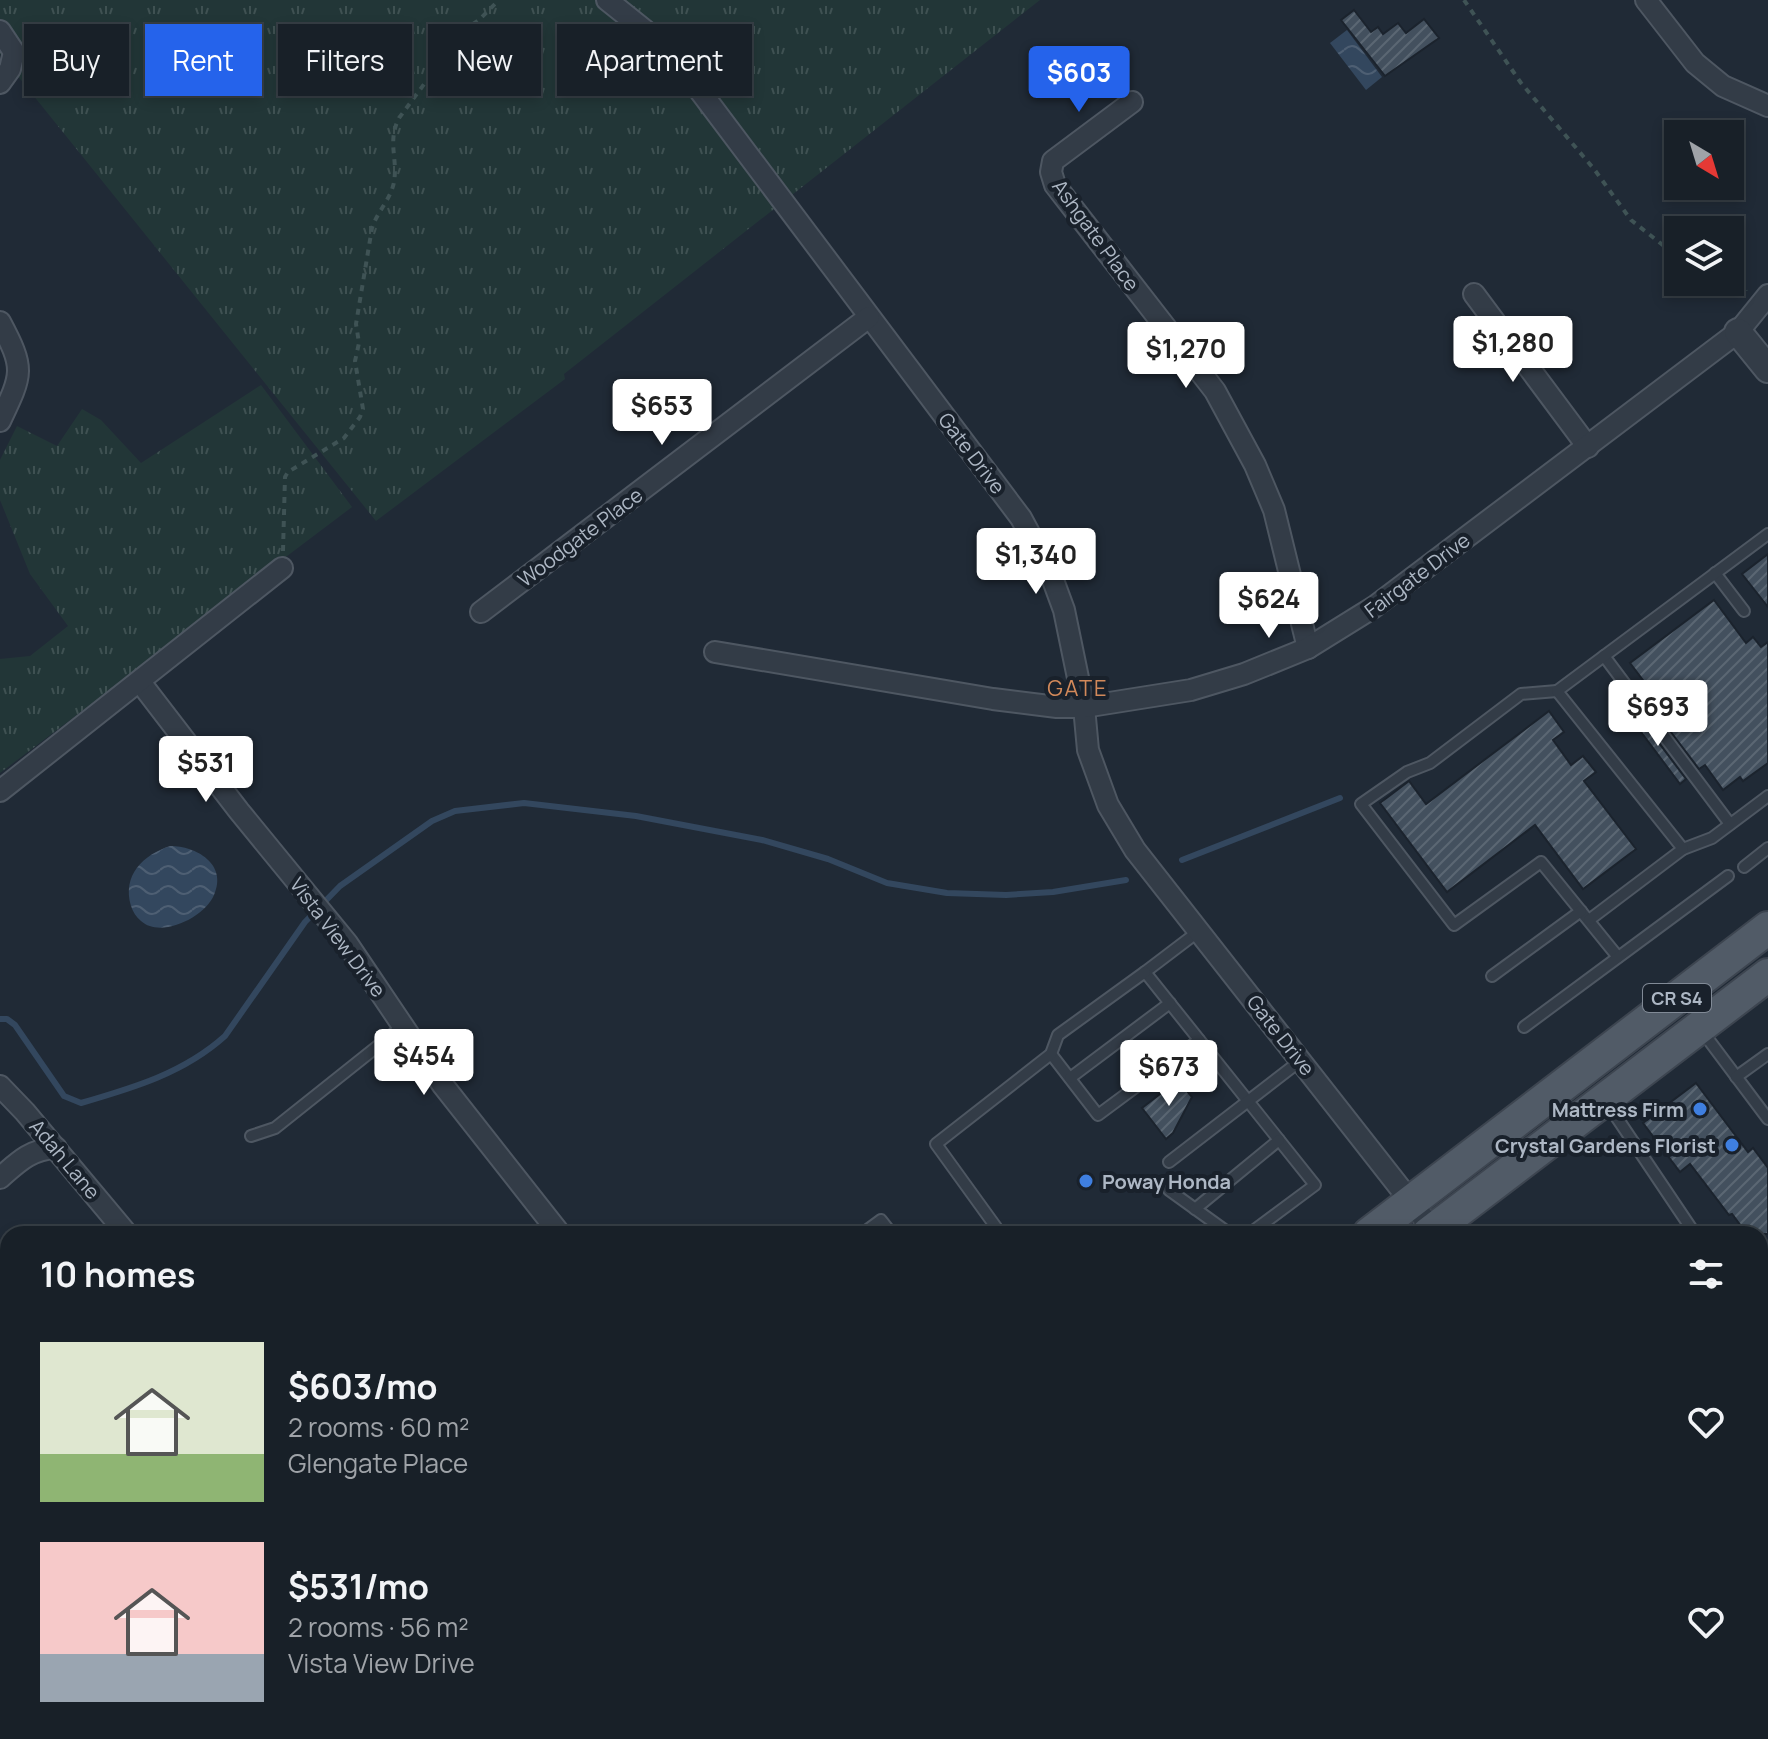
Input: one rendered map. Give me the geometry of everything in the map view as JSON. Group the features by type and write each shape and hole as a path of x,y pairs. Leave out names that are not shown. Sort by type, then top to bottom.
{"main road":[{"name":"CR S4","path":"1380,1226 1768,928"},
{"path":"1663,1055 1680,1028 1698,1009 1768,955"},
{"name":"CR S4","path":"1444,1226 1768,975"}],"street":[{"name":"Gate Drive","path":"607,0 647,32 694,83 1021,518 1050,572 1064,610 1084,707 1088,750 1108,805 1135,850 1430,1226"},
{"path":"1646,0 1695,63 1723,86 1768,106"},
{"path":"0,31 14,52 10,69 0,83"},
{"name":"Ashgate Place","path":"1132,102 1053,161 1051,172 1055,185 1215,391 1233,422 1274,510 1308,648"},
{"path":"1474,294 1588,447"},
{"name":"Fairgate Drive","path":"715,652 1057,707 1084,707 1191,690 1244,674 1308,648 1342,630 1374,607 1738,332 1768,295"},
{"name":"Woodgate Place","path":"481,612 869,317"},
{"path":"0,322 17,353 20,373 0,421"},
{"path":"1738,332 1768,369"},
{"path":"0,791 282,568"},
{"name":"Vista View Drive","path":"140,682 347,943 442,1084 554,1226"},
{"name":"Adah Lane","path":"0,1086 120,1226"},
{"path":"0,1178 28,1154 56,1148"}],"lane":[{"path":"1618,957 1541,862 1454,925 1361,804 1407,772 1430,763 1521,694 1557,691 1768,534"},
{"path":"1715,573 1744,611"},
{"path":"1604,656 1730,824"},
{"path":"1557,691 1683,849"},
{"path":"1589,920 1683,849 1712,838 1768,796"},
{"path":"1744,867 1768,848"},
{"path":"1524,1027 1728,876"},
{"path":"1492,976 1581,911"},
{"path":"995,1226 936,1144 1051,1054 1058,1035 1199,931"},
{"path":"1145,972 1315,1185 1260,1226"},
{"path":"1070,1078 1170,1003"},
{"path":"251,1136 275,1128 403,1026"},
{"path":"1699,1027 1768,1119"},
{"path":"1051,1054 1098,1115 1199,1040"},
{"path":"1736,1077 1768,1054"},
{"path":"1169,1162 1301,1060"},
{"path":"1605,1099 1690,1226"},
{"path":"1195,1209 1279,1140"},
{"path":"1169,1190 1218,1226"}],"path":[{"path":"282,568 285,477 292,469 344,438 363,409 355,361 359,343 356,324 372,228 395,179 394,128 465,29 499,0"},
{"path":"1464,0 1521,83 1594,169 1631,220 1664,246"}],"green space":[{"path":"0,0 1040,0 564,374 565,379 376,521 34,96 129,96 129,24 24,24 24,84 0,54"},
{"path":"261,385 352,507 0,773 0,659 30,656 68,626 30,574 0,500 0,460 17,426 57,446 82,409 101,420 141,463"}],"water":[{"path":"1347,30 1382,77 1366,90 1330,43"},
{"path":"170,846 190,849 207,859 217,874 217,884 214,895 202,911 182,923 160,928 139,919 131,906 130,885 132,876 143,861"}],"building":[{"path":"1354,10 1371,32 1378,27 1383,34 1398,23 1406,33 1424,19 1439,38 1385,76 1341,20"},
{"path":"1768,554 1768,607 1742,574"},
{"path":"1714,600 1746,643 1753,637 1761,647 1768,642 1768,763 1743,781 1740,777 1723,790 1705,765 1699,769 1648,702 1655,696 1630,663"},
{"path":"1549,711 1564,732 1553,740 1571,765 1583,756 1596,772 1584,781 1636,849 1583,889 1535,825 1447,892 1380,803 1409,781 1426,804"},
{"path":"1635,711 1686,779 1680,784 1629,716"},
{"path":"1178,1080 1192,1097 1173,1133 1166,1139 1142,1108"},
{"path":"1696,1083 1748,1152 1753,1148 1768,1168 1768,1226 1741,1226 1690,1164 1680,1172 1643,1123"}],"waterway":[{"path":"1182,860 1340,798"},
{"path":"0,1019 7,1019 15,1025 64,1096 81,1103 175,1070 225,1036 305,922 340,886 432,821 455,811 524,803 636,816 762,840 828,859 887,883 947,893 1006,895 1053,892 1126,880"}],"place":[{"name":"Mattress Firm","path":"1700,1109"},
{"name":"Crystal Gardens Florist","path":"1732,1145"},
{"name":"Poway Honda","path":"1086,1181"}],"district":[{"name":"GATE","path":"1078,688"}]}
